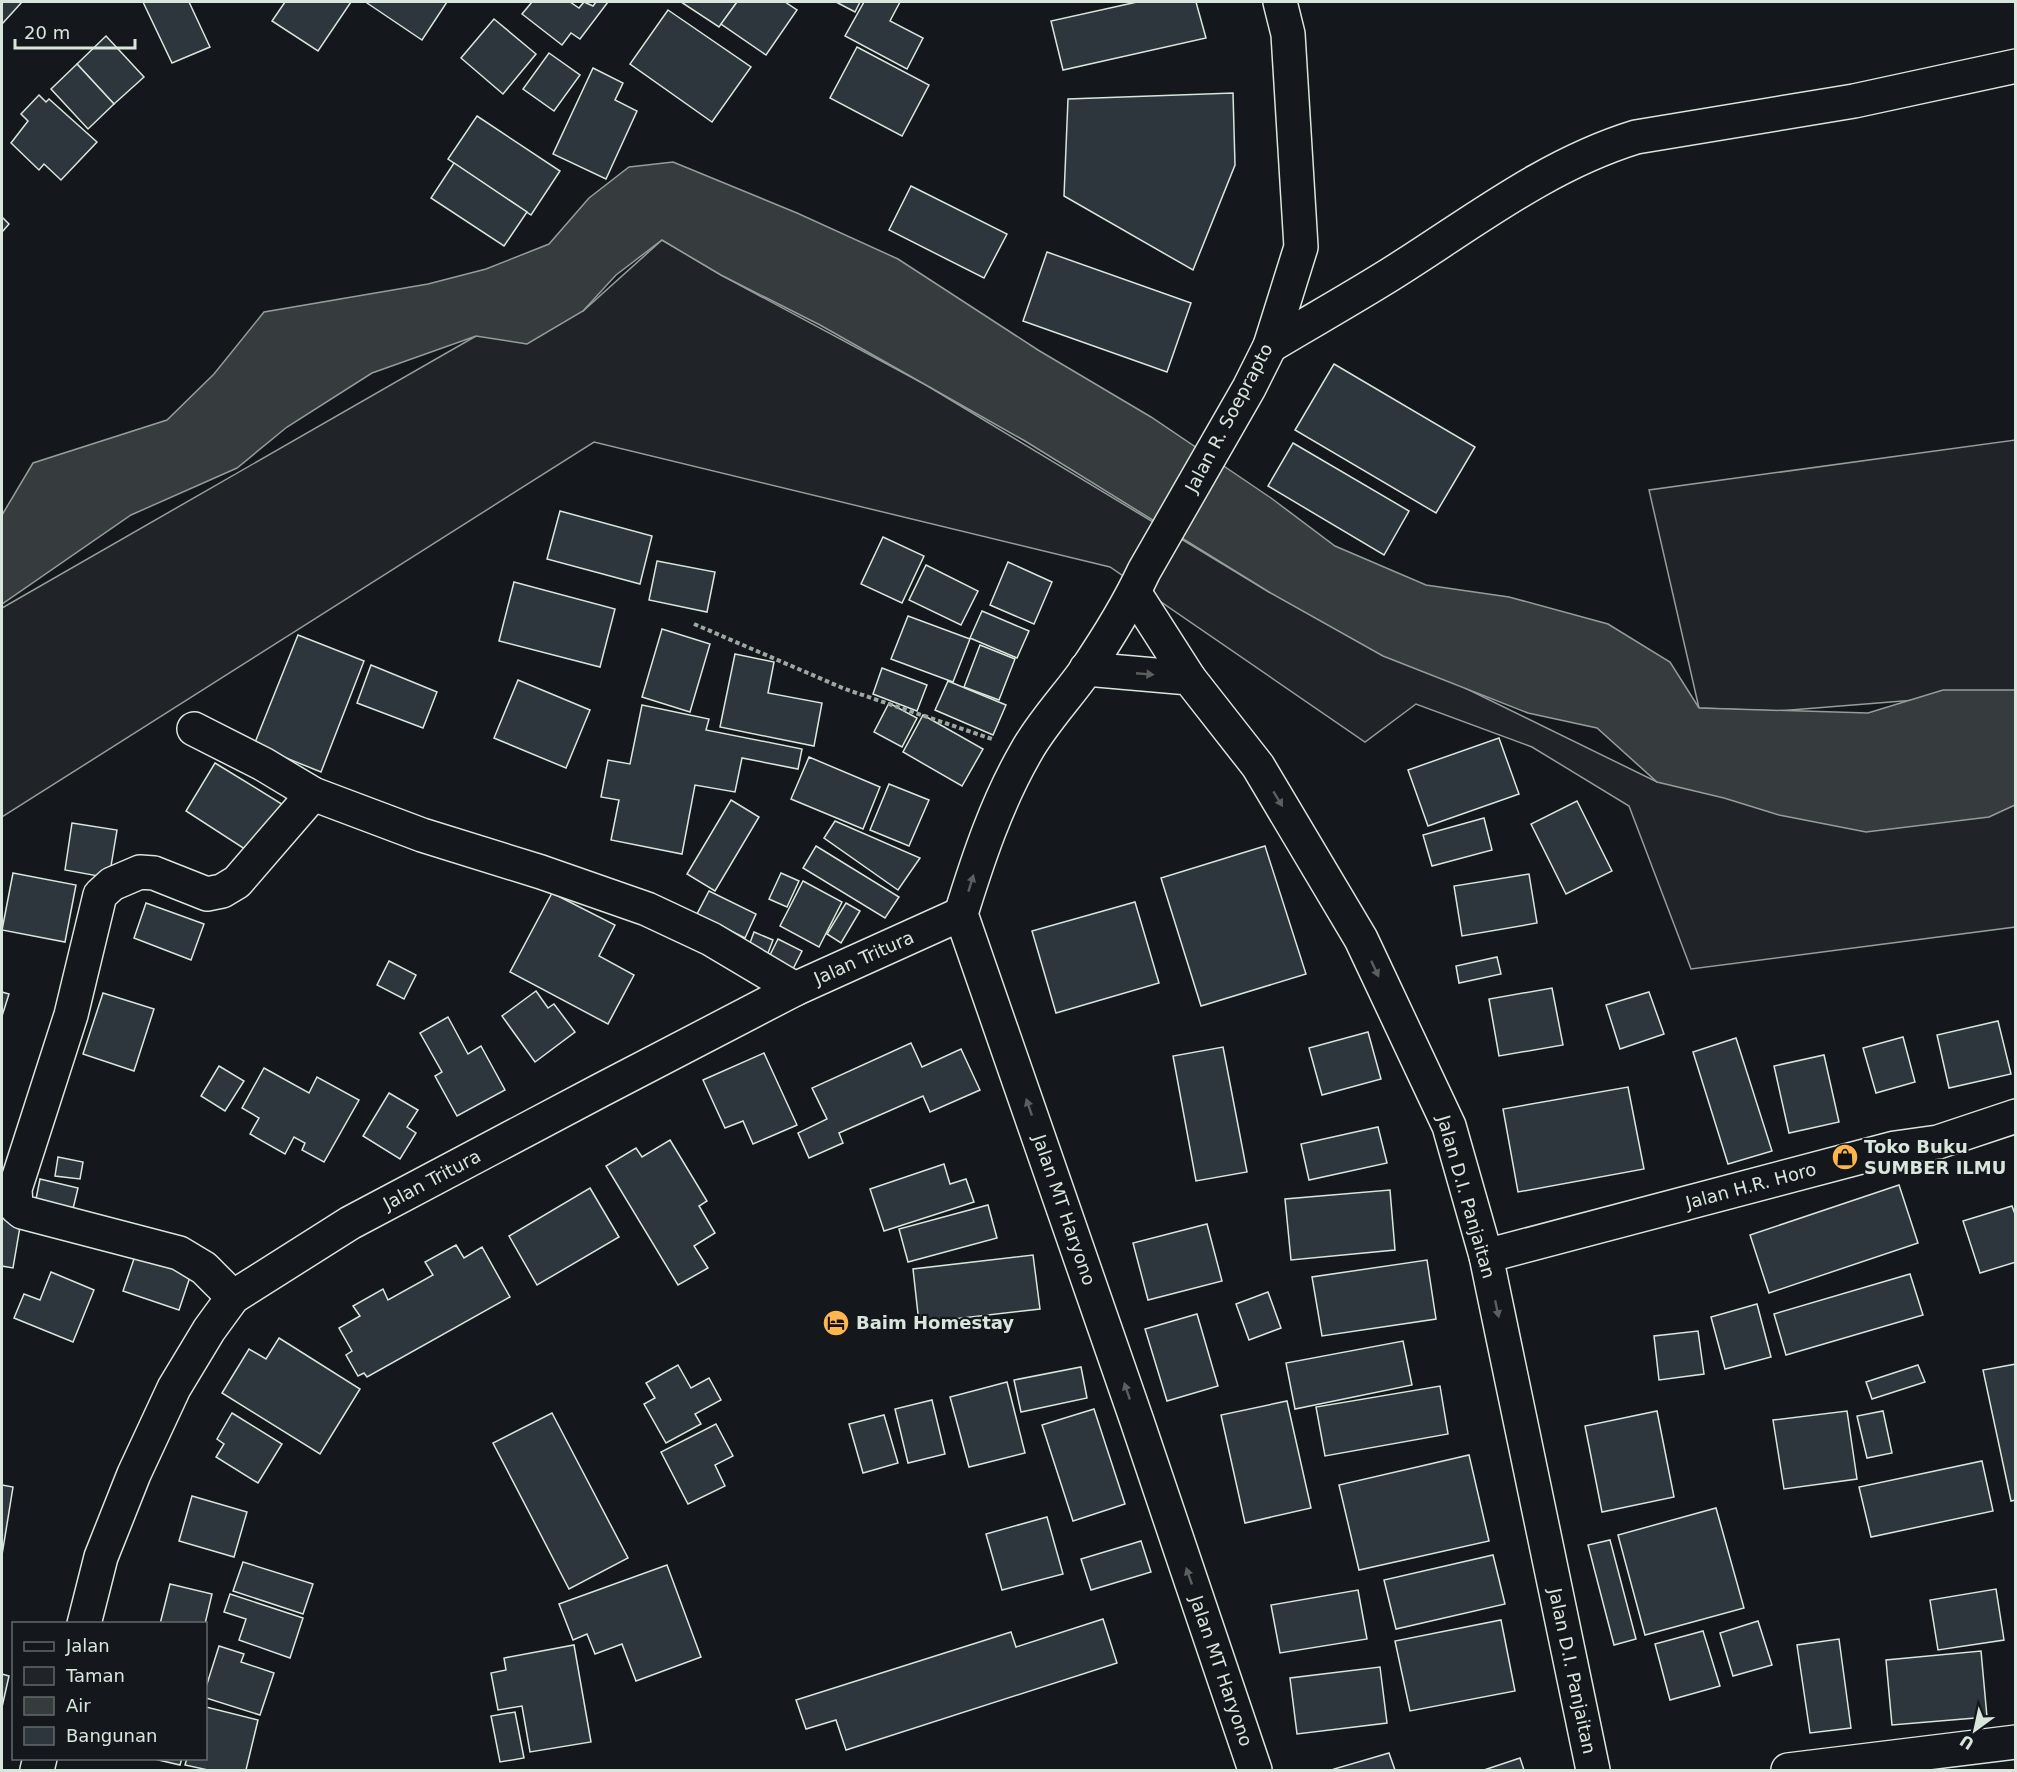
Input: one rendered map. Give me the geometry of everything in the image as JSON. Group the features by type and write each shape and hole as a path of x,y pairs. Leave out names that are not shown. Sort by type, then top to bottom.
{"main road":[{"name":"Jalan R. Soeprapto","path":"1086,669 1249,388 1270,346 1301,248 1288,34 1280,2"},
{"path":"1270,346 1391,273 1527,185 1605,146 1636,136 1854,101 2016,66"},
{"name":"Jalan D.I. Panjaitan","path":"1139,581 1189,678 1258,766 1361,939 1449,1126 1485,1256 1593,1770"},
{"path":"961,914 979,856 1026,751 1086,669 1189,678"},
{"path":"194,729 263,764 313,794 422,835 541,872 647,909 711,939 795,989"},
{"path":"233,1298 204,1268 179,1253 22,1212 16,1207 15,1189 71,1015 100,895 112,884 140,873 154,873 207,894 222,891 237,882 313,794"},
{"name":"Jalan Tritura","path":"84,1622 101,1557 134,1474 184,1370 209,1329 233,1298 350,1223 795,989 961,914"},
{"name":"Jalan MT Haryono","path":"961,914 1134,1410 1255,1770"},
{"name":"Jalan H.R. Horo","path":"1485,1256 1895,1148 1938,1142 2016,1116"},
{"path":"1788,1770 2016,1742"}],"path":[{"path":"694,624 845,689 1026,751"}],"green space":[{"path":"662,240 721,275 926,385 1269,592 1657,782 1988,817 2015,804 2015,927 1691,969 1629,806 1532,747 1416,704 1365,742 1110,567 594,442 2,817 2,608 476,336 583,311"},
{"path":"2015,440 2015,692 1777,711 1699,708 1649,490"}],"water":[{"path":"673,162 797,213 898,259 1038,350 1151,417 1271,498 1335,546 1426,585 1509,597 1608,624 1670,662 1699,708 1868,713 1943,690 2015,690 2015,805 1989,817 1866,832 1779,815 1724,798 1657,782 1597,728 1528,713 1383,656 1269,592 1025,441 820,325 721,275 662,240 616,275 583,311 527,344 476,336 372,373 287,427 237,468 131,515 2,604 2,515 33,463 167,420 214,374 264,312 428,284 486,269 549,244 589,198 629,167"}],"building":[{"path":"2,2 22,2 2,24"},
{"path":"143,2 189,2 210,47 172,63"},
{"path":"285,2 351,2 318,51 272,21"},
{"path":"368,2 447,2 422,40"},
{"path":"532,2 570,2 579,8 584,2 593,6 596,2 608,2 580,39 571,33 562,45 522,14"},
{"path":"681,2 737,2 719,27"},
{"path":"737,2 785,2 797,10 766,55 721,24"},
{"path":"836,2 860,2 855,12"},
{"path":"864,2 900,2 890,21 923,38 907,69 845,36"},
{"path":"1137,2 1196,2 1206,38 1063,70 1051,21"},
{"path":"668,10 751,67 712,122 630,64"},
{"path":"494,19 536,54 503,94 461,58"},
{"path":"106,36 144,77 114,104 77,64"},
{"path":"857,47 929,85 902,136 830,98"},
{"path":"549,53 580,75 554,111 523,89"},
{"path":"77,64 114,104 88,129 51,89"},
{"path":"593,68 623,83 615,100 637,111 606,179 553,154"},
{"path":"1233,93 1235,165 1193,270 1064,196 1068,99"},
{"path":"39,95 46,102 49,99 97,142 61,180 44,164 39,170 11,143 28,121 21,114"},
{"path":"477,116 560,171 531,215 448,159"},
{"path":"454,163 527,212 504,246 431,198"},
{"path":"911,186 1007,234 984,278 889,230"},
{"path":"2,217 9,224 2,232"},
{"path":"1047,252 1191,303 1167,372 1023,321"},
{"path":"1334,364 1475,447 1436,513 1295,430"},
{"path":"1293,443 1409,511 1384,555 1268,486"},
{"path":"560,511 652,536 640,584 547,559"},
{"path":"883,537 924,556 902,603 861,584"},
{"path":"657,561 715,572 707,612 649,600"},
{"path":"1008,562 1052,582 1034,624 990,605"},
{"path":"926,565 978,591 961,625 909,600"},
{"path":"514,582 615,609 600,667 499,641"},
{"path":"982,611 1029,631 1017,658 970,638"},
{"path":"908,616 970,639 953,682 891,659"},
{"path":"662,629 710,644 690,712 642,697"},
{"path":"298,635 364,661 321,772 254,745"},
{"path":"980,645 1015,659 999,700 964,687"},
{"path":"735,654 774,662 768,693 822,703 814,746 720,727"},
{"path":"371,665 437,692 423,728 357,703"},
{"path":"882,668 927,685 917,711 873,694"},
{"path":"518,680 590,710 566,768 494,738"},
{"path":"948,681 1006,705 993,735 935,710"},
{"path":"889,703 917,718 902,747 874,732"},
{"path":"642,705 709,719 706,730 802,749 798,769 742,758 735,792 695,785 682,854 611,840 619,800 601,797 608,760 630,764"},
{"path":"923,715 983,749 962,786 903,752"},
{"path":"1499,738 1519,794 1428,826 1408,770"},
{"path":"809,757 880,787 863,829 791,799"},
{"path":"215,763 285,806 254,855 186,811"},
{"path":"889,784 929,800 909,846 870,830"},
{"path":"731,800 759,817 715,891 687,874"},
{"path":"1577,801 1612,871 1566,894 1531,824"},
{"path":"1484,818 1492,850 1432,866 1423,835"},
{"path":"835,821 920,858 898,890 824,838"},
{"path":"72,823 117,830 109,878 65,870"},
{"path":"816,846 899,897 885,918 803,868"},
{"path":"1265,846 1306,974 1201,1006 1161,878"},
{"path":"13,873 76,885 65,942 2,930"},
{"path":"781,873 799,881 787,907 769,899"},
{"path":"1529,874 1537,923 1462,936 1454,886"},
{"path":"803,881 842,902 819,947 780,926"},
{"path":"709,891 756,914 745,938 697,914"},
{"path":"552,893 615,925 599,956 634,975 608,1024 510,972"},
{"path":"1135,902 1159,983 1056,1013 1032,931"},
{"path":"146,903 204,924 191,960 134,938"},
{"path":"846,903 860,911 841,943 827,934"},
{"path":"754,932 773,940 766,958 747,951"},
{"path":"778,939 802,951 791,973 767,961"},
{"path":"1497,957 1501,974 1459,983 1456,966"},
{"path":"389,961 416,975 404,999 377,985"},
{"path":"1552,988 1563,1045 1499,1056 1489,999"},
{"path":"536,991 548,1008 554,1004 575,1032 535,1062 502,1016"},
{"path":"2,992 9,994 2,1016"},
{"path":"1649,992 1664,1034 1620,1049 1606,1005"},
{"path":"103,993 154,1009 134,1071 83,1054"},
{"path":"448,1017 468,1054 481,1046 505,1090 457,1116 435,1076 442,1072 420,1033"},
{"path":"1998,1021 2011,1074 1949,1088 1937,1035"},
{"path":"1368,1032 1381,1079 1322,1095 1309,1048"},
{"path":"1903,1037 1915,1082 1876,1093 1863,1048"},
{"path":"1736,1038 1772,1151 1728,1164 1693,1052"},
{"path":"911,1043 922,1067 961,1049 980,1090 930,1112 923,1096 839,1133 843,1143 809,1158 798,1133 827,1119 812,1088"},
{"path":"1223,1047 1247,1172 1196,1181 1173,1056"},
{"path":"764,1053 797,1125 753,1144 743,1121 725,1128 703,1080"},
{"path":"1824,1055 1839,1122 1789,1133 1774,1066"},
{"path":"219,1066 244,1081 225,1111 201,1096"},
{"path":"264,1068 309,1093 317,1077 359,1100 324,1162 302,1150 305,1143 294,1137 285,1154 250,1134 259,1118 242,1108"},
{"path":"1628,1087 1644,1169 1518,1192 1503,1109"},
{"path":"389,1093 418,1110 407,1127 416,1133 400,1159 363,1136"},
{"path":"1378,1127 1387,1163 1309,1180 1301,1144"},
{"path":"670,1140 707,1201 699,1206 715,1233 694,1246 708,1268 678,1285 606,1166 636,1148 642,1157"},
{"path":"58,1157 83,1162 80,1179 55,1176"},
{"path":"944,1164 950,1184 966,1179 974,1202 884,1231 870,1189"},
{"path":"40,1179 78,1188 72,1213 35,1204"},
{"path":"1899,1185 1918,1243 1769,1293 1750,1235"},
{"path":"590,1188 619,1237 537,1285 509,1236"},
{"path":"1390,1190 1395,1250 1291,1260 1285,1199"},
{"path":"988,1205 997,1238 908,1262 899,1229"},
{"path":"2012,1206 2016,1217 2016,1262 1980,1273 1963,1221"},
{"path":"2,1217 21,1221 13,1268 2,1266"},
{"path":"1207,1224 1222,1281 1148,1300 1133,1243"},
{"path":"456,1245 464,1258 482,1247 510,1297 367,1377 364,1373 358,1376 346,1355 352,1351 339,1328 360,1316 353,1306 383,1289 388,1300 433,1275 425,1262"},
{"path":"136,1253 192,1271 179,1310 123,1291"},
{"path":"1033,1255 1040,1309 919,1323 913,1269"},
{"path":"1427,1260 1436,1319 1322,1336 1312,1277"},
{"path":"51,1272 94,1290 73,1342 14,1318 24,1294 40,1300"},
{"path":"1910,1274 1923,1315 1786,1355 1774,1314"},
{"path":"1268,1292 1281,1328 1249,1340 1236,1304"},
{"path":"1757,1304 1771,1357 1725,1369 1711,1317"},
{"path":"1197,1314 1218,1386 1167,1401 1145,1329"},
{"path":"1698,1331 1704,1374 1659,1380 1654,1336"},
{"path":"279,1338 360,1389 320,1454 222,1393 249,1349 266,1359"},
{"path":"1403,1341 1412,1385 1295,1409 1286,1363"},
{"path":"2016,1364 2016,1500 2011,1501 1983,1370"},
{"path":"678,1365 691,1388 709,1378 721,1400 695,1414 701,1424 666,1443 644,1404 655,1398 646,1383"},
{"path":"1918,1365 1925,1382 1872,1399 1866,1382"},
{"path":"1081,1367 1087,1398 1021,1412 1014,1380"},
{"path":"1007,1382 1025,1453 969,1467 950,1397"},
{"path":"1440,1386 1448,1434 1325,1456 1316,1407"},
{"path":"932,1400 945,1454 908,1463 895,1409"},
{"path":"1287,1401 1311,1508 1245,1523 1221,1415"},
{"path":"1094,1409 1125,1504 1073,1521 1042,1425"},
{"path":"1657,1411 1674,1497 1602,1512 1585,1426"},
{"path":"1847,1411 1857,1479 1784,1489 1773,1420"},
{"path":"1883,1411 1892,1453 1867,1458 1857,1416"},
{"path":"232,1413 282,1444 258,1483 216,1457 224,1444 217,1439"},
{"path":"552,1413 628,1558 569,1589 493,1443"},
{"path":"884,1415 898,1463 863,1473 849,1424"},
{"path":"716,1424 733,1456 715,1465 725,1486 688,1504 661,1452"},
{"path":"1469,1455 1489,1541 1359,1570 1339,1485"},
{"path":"1982,1461 1993,1511 1871,1537 1859,1487"},
{"path":"2,1485 13,1487 2,1555"},
{"path":"192,1496 247,1512 234,1557 179,1541"},
{"path":"1716,1508 1744,1608 1645,1635 1618,1535"},
{"path":"1047,1517 1063,1574 1002,1590 986,1534"},
{"path":"1610,1540 1636,1639 1614,1645 1588,1545"},
{"path":"1141,1541 1151,1572 1091,1590 1081,1559"},
{"path":"1493,1555 1505,1604 1396,1629 1384,1580"},
{"path":"243,1562 313,1584 303,1614 233,1591"},
{"path":"667,1565 701,1657 636,1681 622,1644 595,1654 587,1634 573,1640 559,1604"},
{"path":"170,1584 212,1594 205,1622 160,1622"},
{"path":"1996,1589 2004,1640 1938,1650 1930,1600"},
{"path":"1358,1590 1367,1639 1280,1653 1271,1605"},
{"path":"230,1594 303,1618 290,1658 239,1640 246,1619 224,1612"},
{"path":"1103,1619 1117,1663 846,1750 836,1720 806,1729 796,1700 1011,1632 1016,1647"},
{"path":"1501,1620 1515,1691 1410,1711 1395,1641"},
{"path":"1758,1621 1772,1665 1733,1676 1720,1633"},
{"path":"1703,1631 1720,1686 1670,1700 1655,1644"},
{"path":"1839,1639 1851,1728 1810,1733 1797,1645"},
{"path":"574,1645 591,1742 530,1752 522,1706 498,1710 491,1673 506,1670 504,1658"},
{"path":"219,1646 244,1654 241,1662 274,1673 260,1715 207,1698 207,1684"},
{"path":"1981,1651 1987,1717 1892,1725 1886,1660"},
{"path":"1380,1667 1387,1723 1297,1734 1290,1678"},
{"path":"2,1674 9,1676 2,1707"},
{"path":"207,1707 258,1720 246,1770 208,1770 185,1765 186,1760 207,1760"},
{"path":"515,1712 524,1758 500,1762 491,1716"},
{"path":"1389,1753 1395,1770 1334,1769"},
{"path":"1520,1758 1524,1770 1484,1770"},
{"path":"159,1760 181,1760 180,1765"}],"place":[{"name":"Toko Buku SUMBER ILMU","path":"1845,1157"},
{"name":"Baim Homestay","path":"836,1323"}]}
